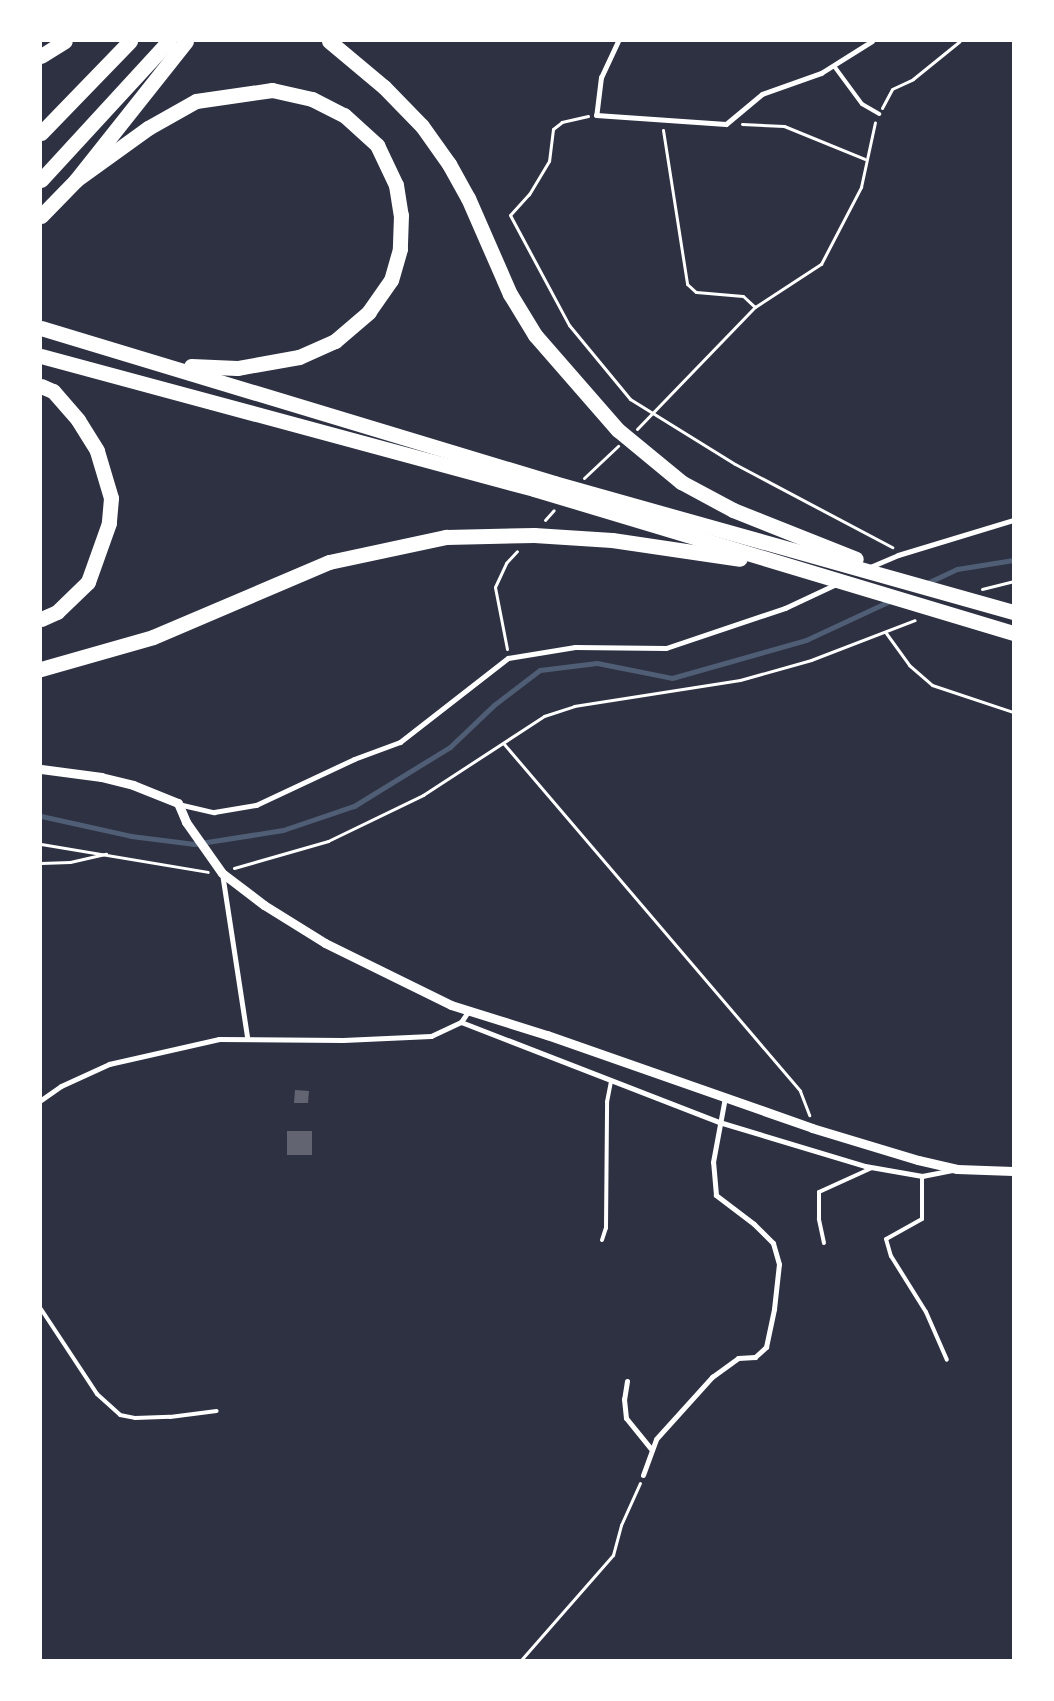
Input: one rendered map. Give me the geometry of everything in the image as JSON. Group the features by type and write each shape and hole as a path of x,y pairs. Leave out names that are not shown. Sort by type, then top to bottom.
{"highway":[{"path":"41,56 65,41"},
{"path":"41,133 130,41"},
{"path":"41,180 169,41"},
{"path":"41,216 76,180 186,41"},
{"path":"329,41 384,87 422,126 449,164 468,198 510,294 535,335 625,434 682,482 733,510 948,594"},
{"path":"41,328 187,366 237,368 299,357 335,341 369,312 392,280 400,249 401,224 396,185 377,145 344,115 312,98 272,90 196,101 148,128 76,180"},
{"path":"70,336 554,483 1012,612"},
{"path":"41,356 534,489 1013,632"},
{"path":"41,386 53,391 78,420 97,451 111,498 109,523 88,582 57,612 41,619"},
{"path":"41,669 153,637 328,562 446,537 534,535 612,540 793,567"}],"street":[{"path":"618,41 601,77 596,115 726,124 762,94 834,66 872,41"},
{"path":"41,770 101,777 132,785 178,803 214,812 256,805 354,759 400,742 508,658 575,647 666,648 785,608 903,553 1013,520"},
{"path":"178,803 186,822 222,873 264,905 325,942 451,1005 812,1128 957,1169"},
{"path":"222,873 247,1037"},
{"path":"41,1100 61,1086 109,1064 218,1039 247,1037 406,1039 430,1036 461,1022 469,1010"},
{"path":"461,1022 719,1122 872,1168 922,1176 957,1169 1013,1170"},
{"path":"643,1475 656,1439 712,1378 738,1358 755,1357 766,1347 774,1309 778,1264 773,1243 754,1224 716,1195 713,1162 725,1097"},
{"path":"627,1381 624,1399 626,1418 652,1450"}],"lane":[{"path":"834,66 862,104 879,114"},
{"path":"602,1240 606,1228 607,1102 611,1081"},
{"path":"824,1243 819,1219 819,1192 872,1168"},
{"path":"922,1176 922,1219 886,1239 890,1256 926,1312 947,1360"},
{"path":"41,1309 97,1394 120,1415 134,1418 170,1417 217,1410"}],"path":[{"path":"578,484 625,434 653,414 754,308 821,264 861,187 865,160 879,114 892,89 912,79 960,41"},
{"path":"596,115 562,122 553,129 549,161 529,194 510,215 569,325 630,399 735,464 903,553"},
{"path":"661,119 687,284 696,292 743,296 754,308"},
{"path":"726,124 784,126 865,160"},
{"path":"539,527 558,505"},
{"path":"508,658 495,587 506,563 519,549"},
{"path":"978,590 1013,581"},
{"path":"41,844 109,853 195,872 222,873 274,854 328,841 423,795 504,744 544,716 574,706 740,680 886,633 920,618"},
{"path":"886,633 909,665 932,685 1013,712"},
{"path":"504,744 800,1091 812,1128"},
{"path":"41,863 70,862 109,853"},
{"path":"521,1660 613,1555 622,1525 643,1475"}],"building":[{"path":"295,1090 309,1091 308,1103 294,1103"},
{"path":"287,1131 312,1131 312,1155 287,1155"}],"waterway":[{"path":"927,583 957,569 1013,560"},
{"path":"41,816 131,836 194,844 283,830 354,806 450,747 494,705 540,670 597,663 672,678 806,640 890,601"}]}
